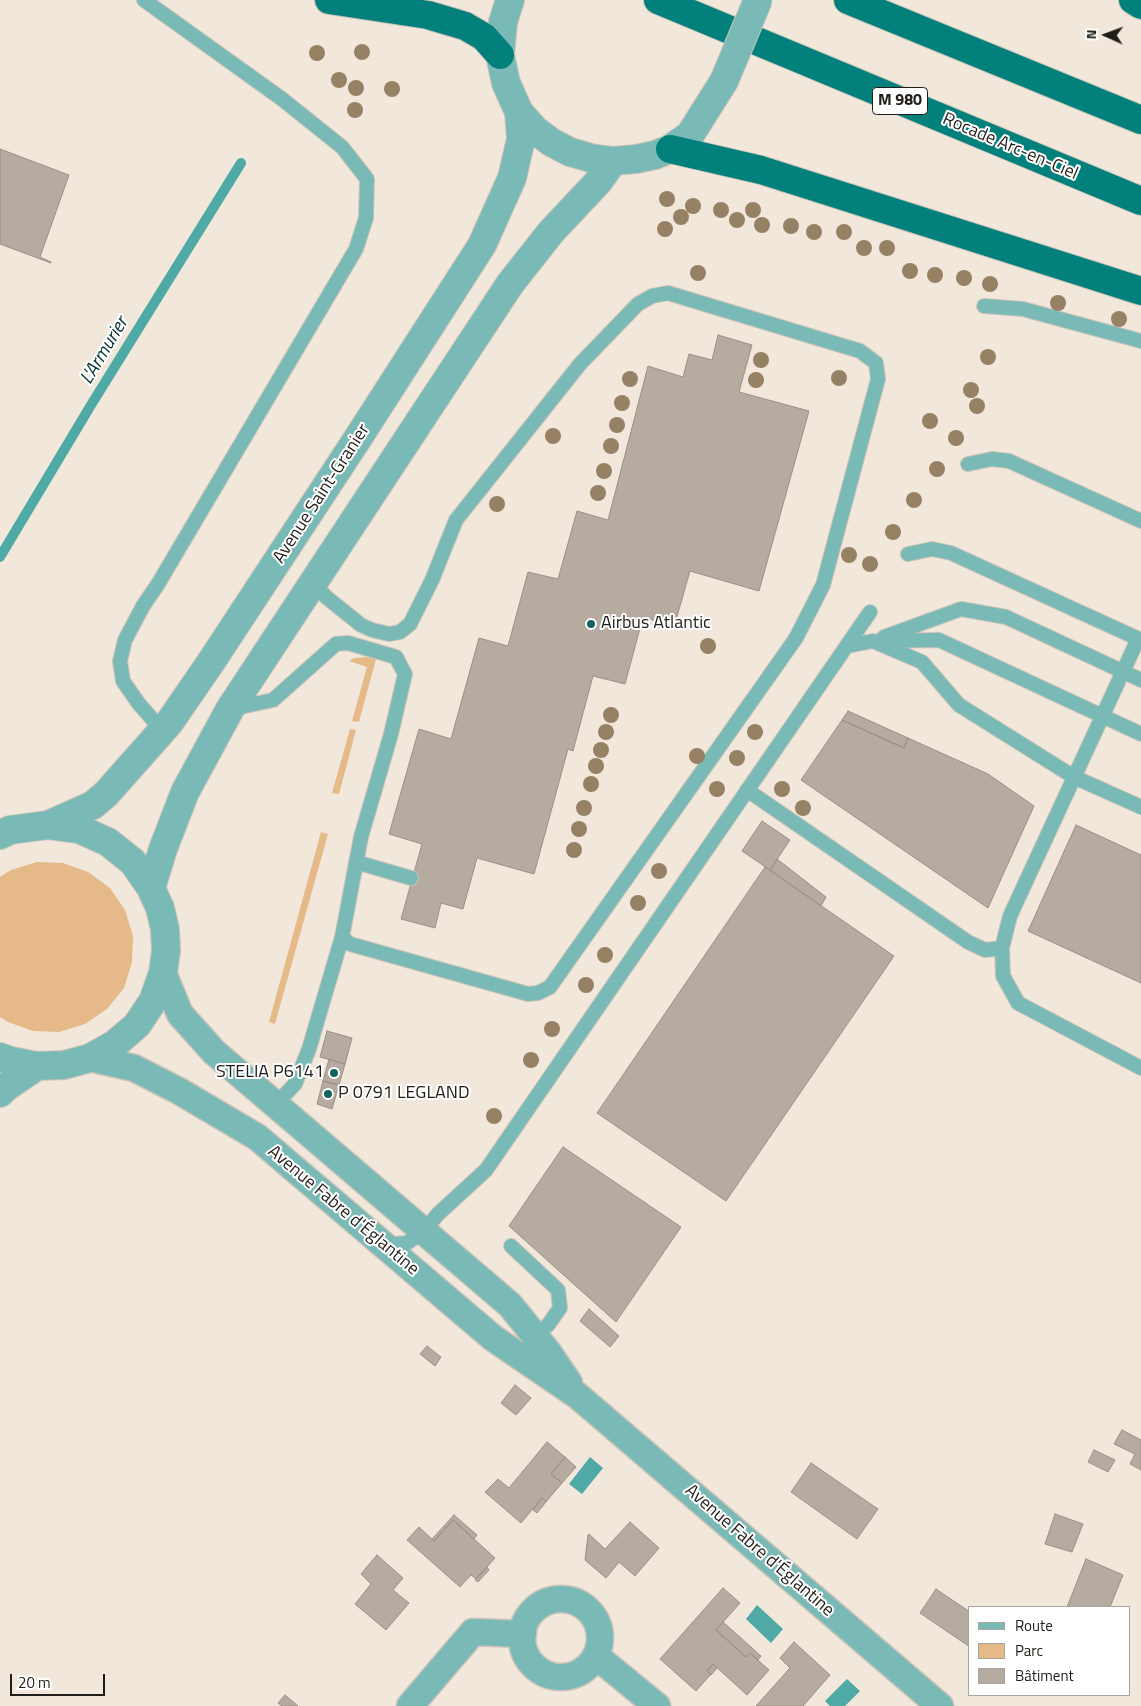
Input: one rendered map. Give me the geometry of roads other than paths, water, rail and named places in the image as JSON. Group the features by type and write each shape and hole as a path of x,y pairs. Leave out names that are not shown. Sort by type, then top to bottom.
{"highway":[{"path":"329,0 428,15 464,26 484,37 500,55"},
{"name":"Rocade Arc-en-Ciel","path":"658,0 1141,201"},
{"path":"848,0 1141,120"},
{"path":"1133,0 1141,5"},
{"path":"670,149 761,170 1141,291"}],"street":[{"path":"510,0 503,22 500,55 506,83 519,112 535,130 551,142 570,152 591,158 613,161 655,155 670,149 690,135 724,80 758,0"},
{"name":"Avenue Saint-Granier","path":"48,825 93,806 106,794 135,760 150,746 216,655 482,245 512,178 521,139 519,112"},
{"path":"151,888 163,849 186,792 230,709 510,284 551,232 598,182 613,161"},
{"path":"0,835 10,830 48,825 79,829 108,842 133,862 151,888 160,908 165,929 166,951 163,973 153,1001 137,1025 115,1044 90,1058 64,1065 37,1066 11,1062 0,1057"},
{"name":"Avenue Fabre d'Églantine","path":"163,973 180,1014 214,1052 510,1305 578,1396"},
{"name":"Avenue Fabre d'Églantine","path":"90,1058 134,1068 179,1091 257,1138 494,1338 578,1396 940,1706"},
{"path":"0,1093 37,1066"},
{"path":"559,1599 572,1601 585,1607 594,1616 599,1629 600,1642 596,1656 588,1666 577,1674 564,1677 551,1676 538,1670 529,1660 524,1647 523,1634 526,1621 535,1610 546,1602 559,1599"},
{"path":"410,1706 473,1632 523,1634"},
{"path":"596,1656 657,1706"}],"lane":[{"path":"144,0 290,105 342,147 367,179 366,218 356,249 158,584 143,606 125,640 120,661 123,681 139,704 162,730"},
{"path":"313,582 326,597 361,625 389,634 400,632 410,624 432,580 456,520 580,364 638,304 652,296 668,293 860,351 876,363 878,380 823,585 790,646 550,987 538,993 528,994 350,944 342,937"},
{"path":"984,306 1023,309 1125,335 1141,341"},
{"path":"968,464 992,458 1009,461 1141,521"},
{"path":"908,554 932,549 951,553 1139,639 1010,916 1002,948 1003,976 1018,1003 1141,1068"},
{"path":"874,641 961,609 1006,617 1141,680"},
{"path":"383,1245 407,1242 424,1231 438,1214 486,1170 870,612"},
{"path":"847,646 874,641 939,640 1141,734"},
{"path":"874,641 922,662 959,705 1074,776 1141,807"},
{"path":"230,709 273,700 336,644 348,643 396,657 405,674 356,862 342,937 309,1049 294,1084 276,1104"},
{"path":"747,790 968,942 985,950 1002,948"},
{"path":"356,862 412,878"},
{"path":"511,1246 558,1290 560,1308 548,1325 535,1336"}],"water":[{"path":"590,1457 603,1468 582,1494 569,1484"},
{"path":"757,1605 783,1629 771,1643 746,1619"},
{"path":"847,1679 860,1691 845,1706 830,1706 825,1701"}],"waterway":[{"name":"L'Armurier","path":"0,557 91,405 241,163"}],"place":[{"name":"Airbus Atlantic","path":"591,624"},
{"name":"STELIA P6141","path":"334,1073"},
{"name":"P 0791 LEGLAND","path":"328,1094"}]}
